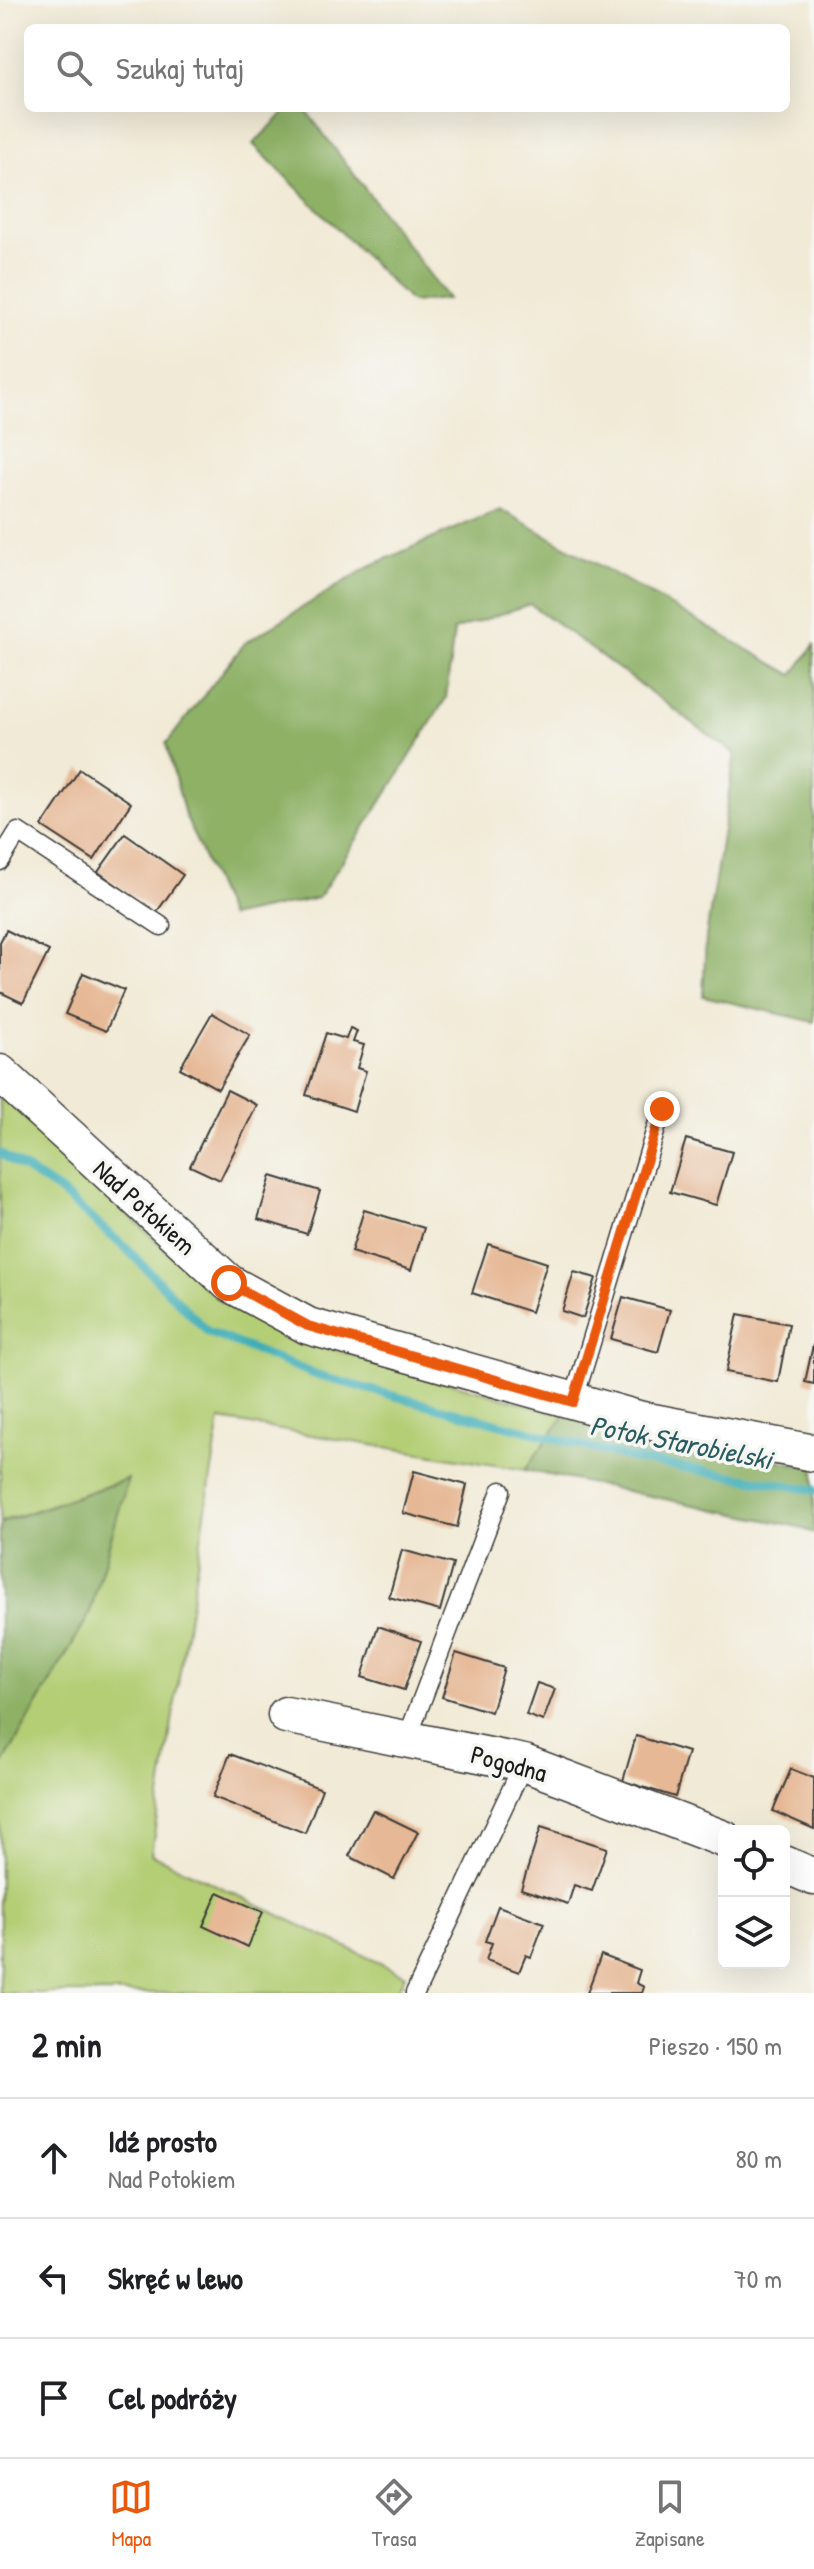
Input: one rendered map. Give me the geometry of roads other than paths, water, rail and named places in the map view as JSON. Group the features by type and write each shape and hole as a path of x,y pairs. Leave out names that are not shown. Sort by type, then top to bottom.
{"street":[{"name":"Nad Potokiem","path":"0,1073 229,1283 308,1326 642,1420 814,1453"},
{"name":"Pogodna","path":"286,1715 524,1763 718,1837"},
{"path":"790,1867 814,1877"}],"lane":[{"path":"0,861 18,832 161,926"},
{"path":"573,1402 662,1109"},
{"path":"407,1739 501,1491"},
{"path":"415,1993 524,1763"}],"waterway":[{"name":"Potok Starobielski","path":"0,1153 58,1190 128,1250 208,1332 319,1376 633,1459 814,1490"}]}
